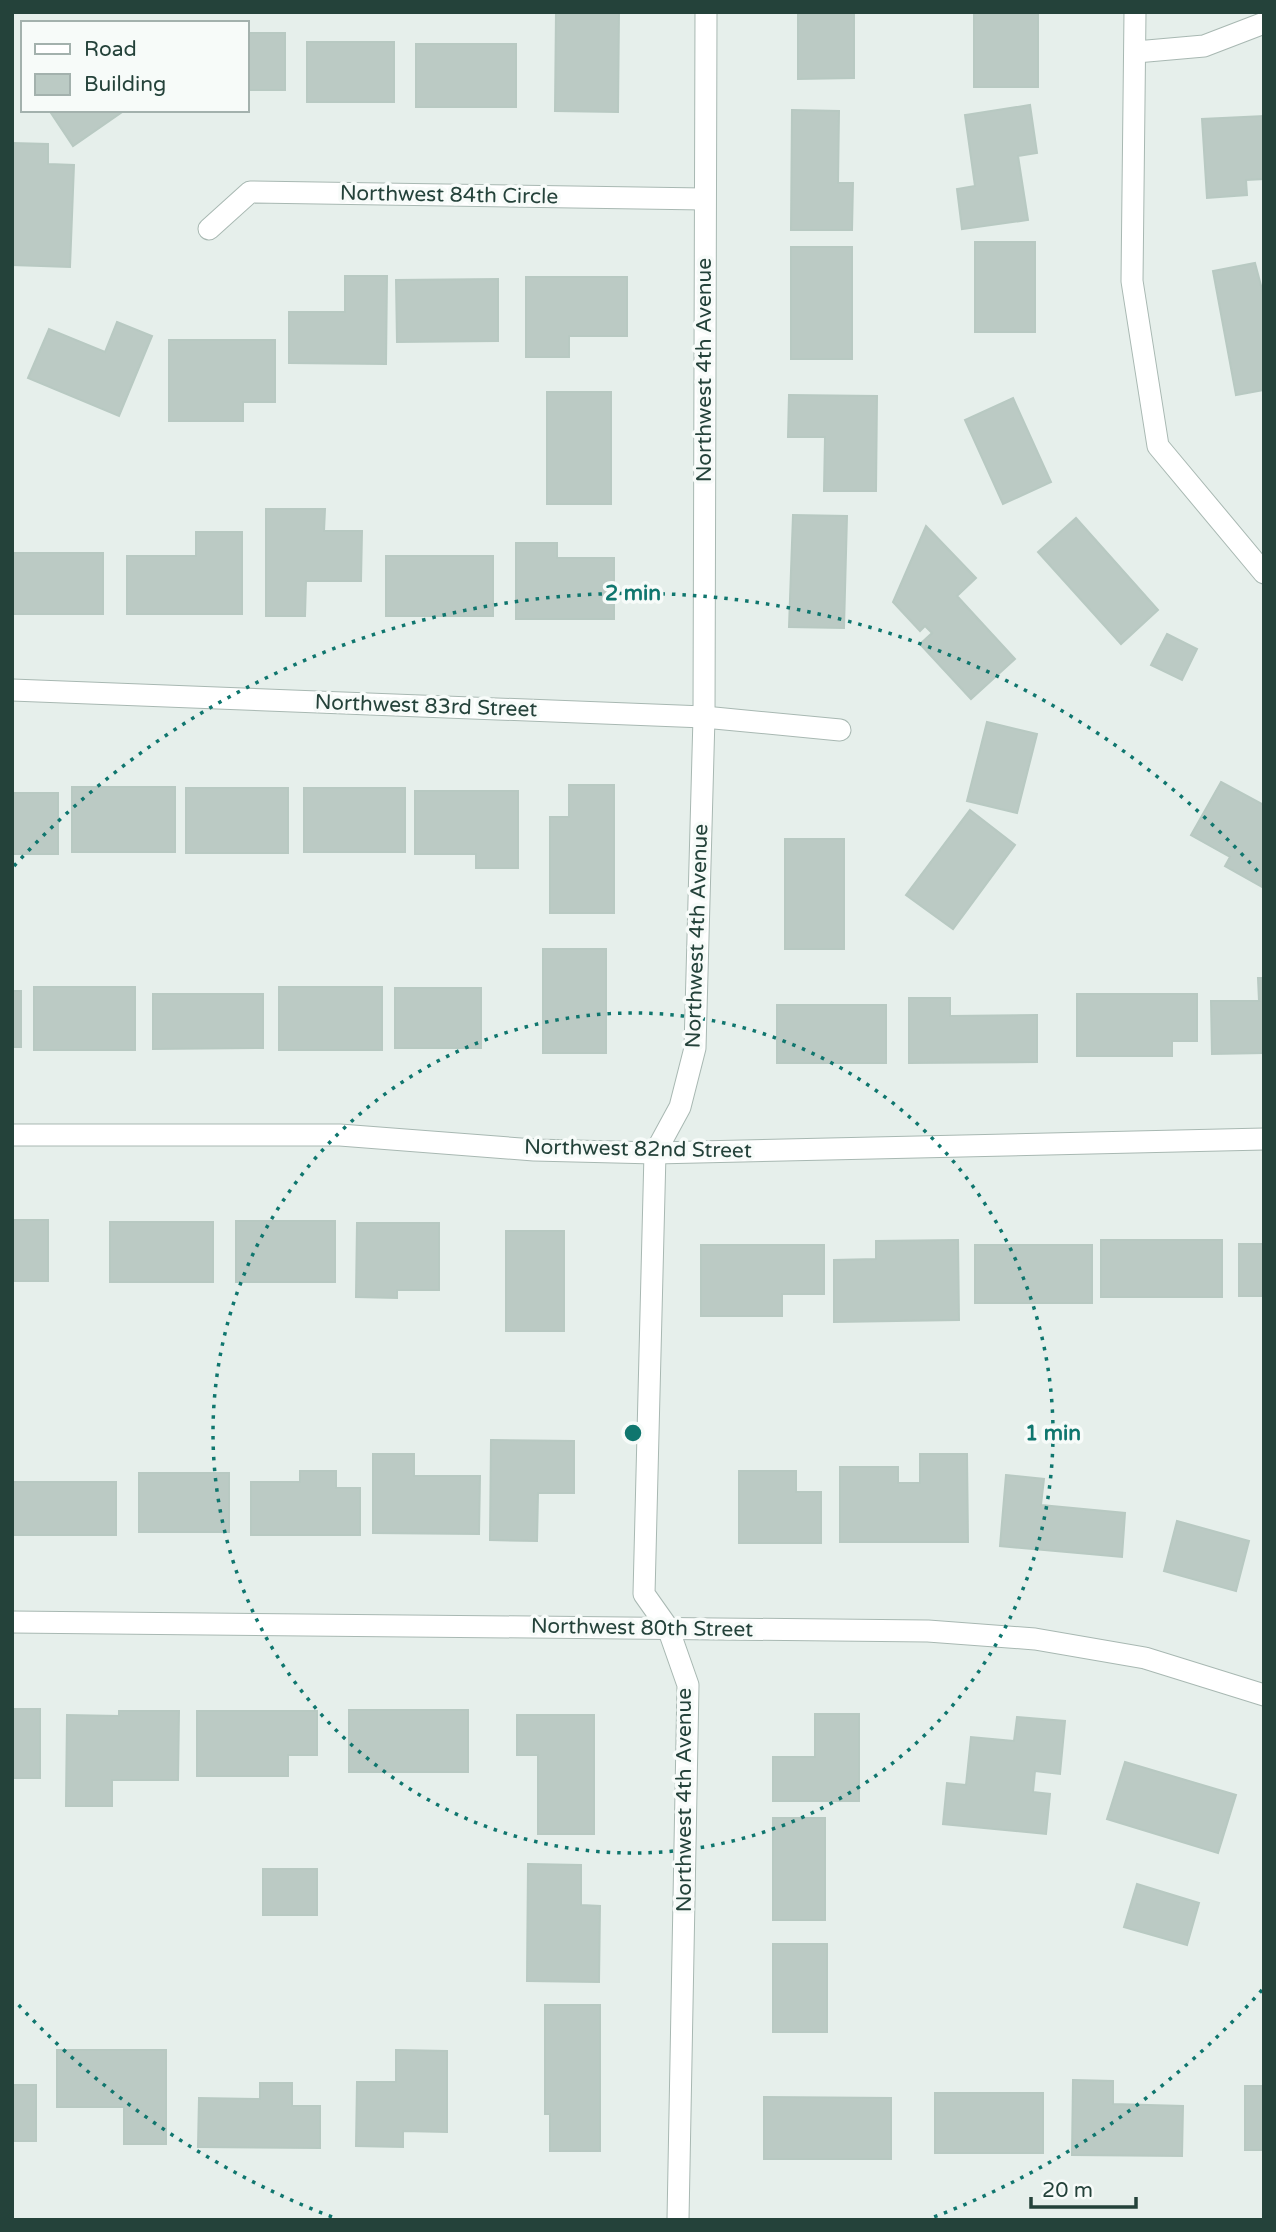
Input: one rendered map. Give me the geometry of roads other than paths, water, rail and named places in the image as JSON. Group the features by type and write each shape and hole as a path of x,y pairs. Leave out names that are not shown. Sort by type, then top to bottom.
{"street":[{"name":"Northwest 4th Avenue","path":"678,2220 688,1685 668,1628 644,1594 655,1153 680,1107 695,1048 704,717 706,12"},
{"path":"1135,12 1132,282 1158,446 1264,573"},
{"path":"1136,52 1204,46 1264,23"},
{"name":"Northwest 84th Circle","path":"209,229 250,192 704,199"},
{"name":"Northwest 83rd Street","path":"12,690 704,717 840,730"},
{"name":"Northwest 82nd Street","path":"12,1135 340,1135 534,1150 655,1153 1264,1139"},
{"name":"Northwest 80th Street","path":"12,1622 928,1631 1035,1639 1145,1658 1264,1695"}]}
